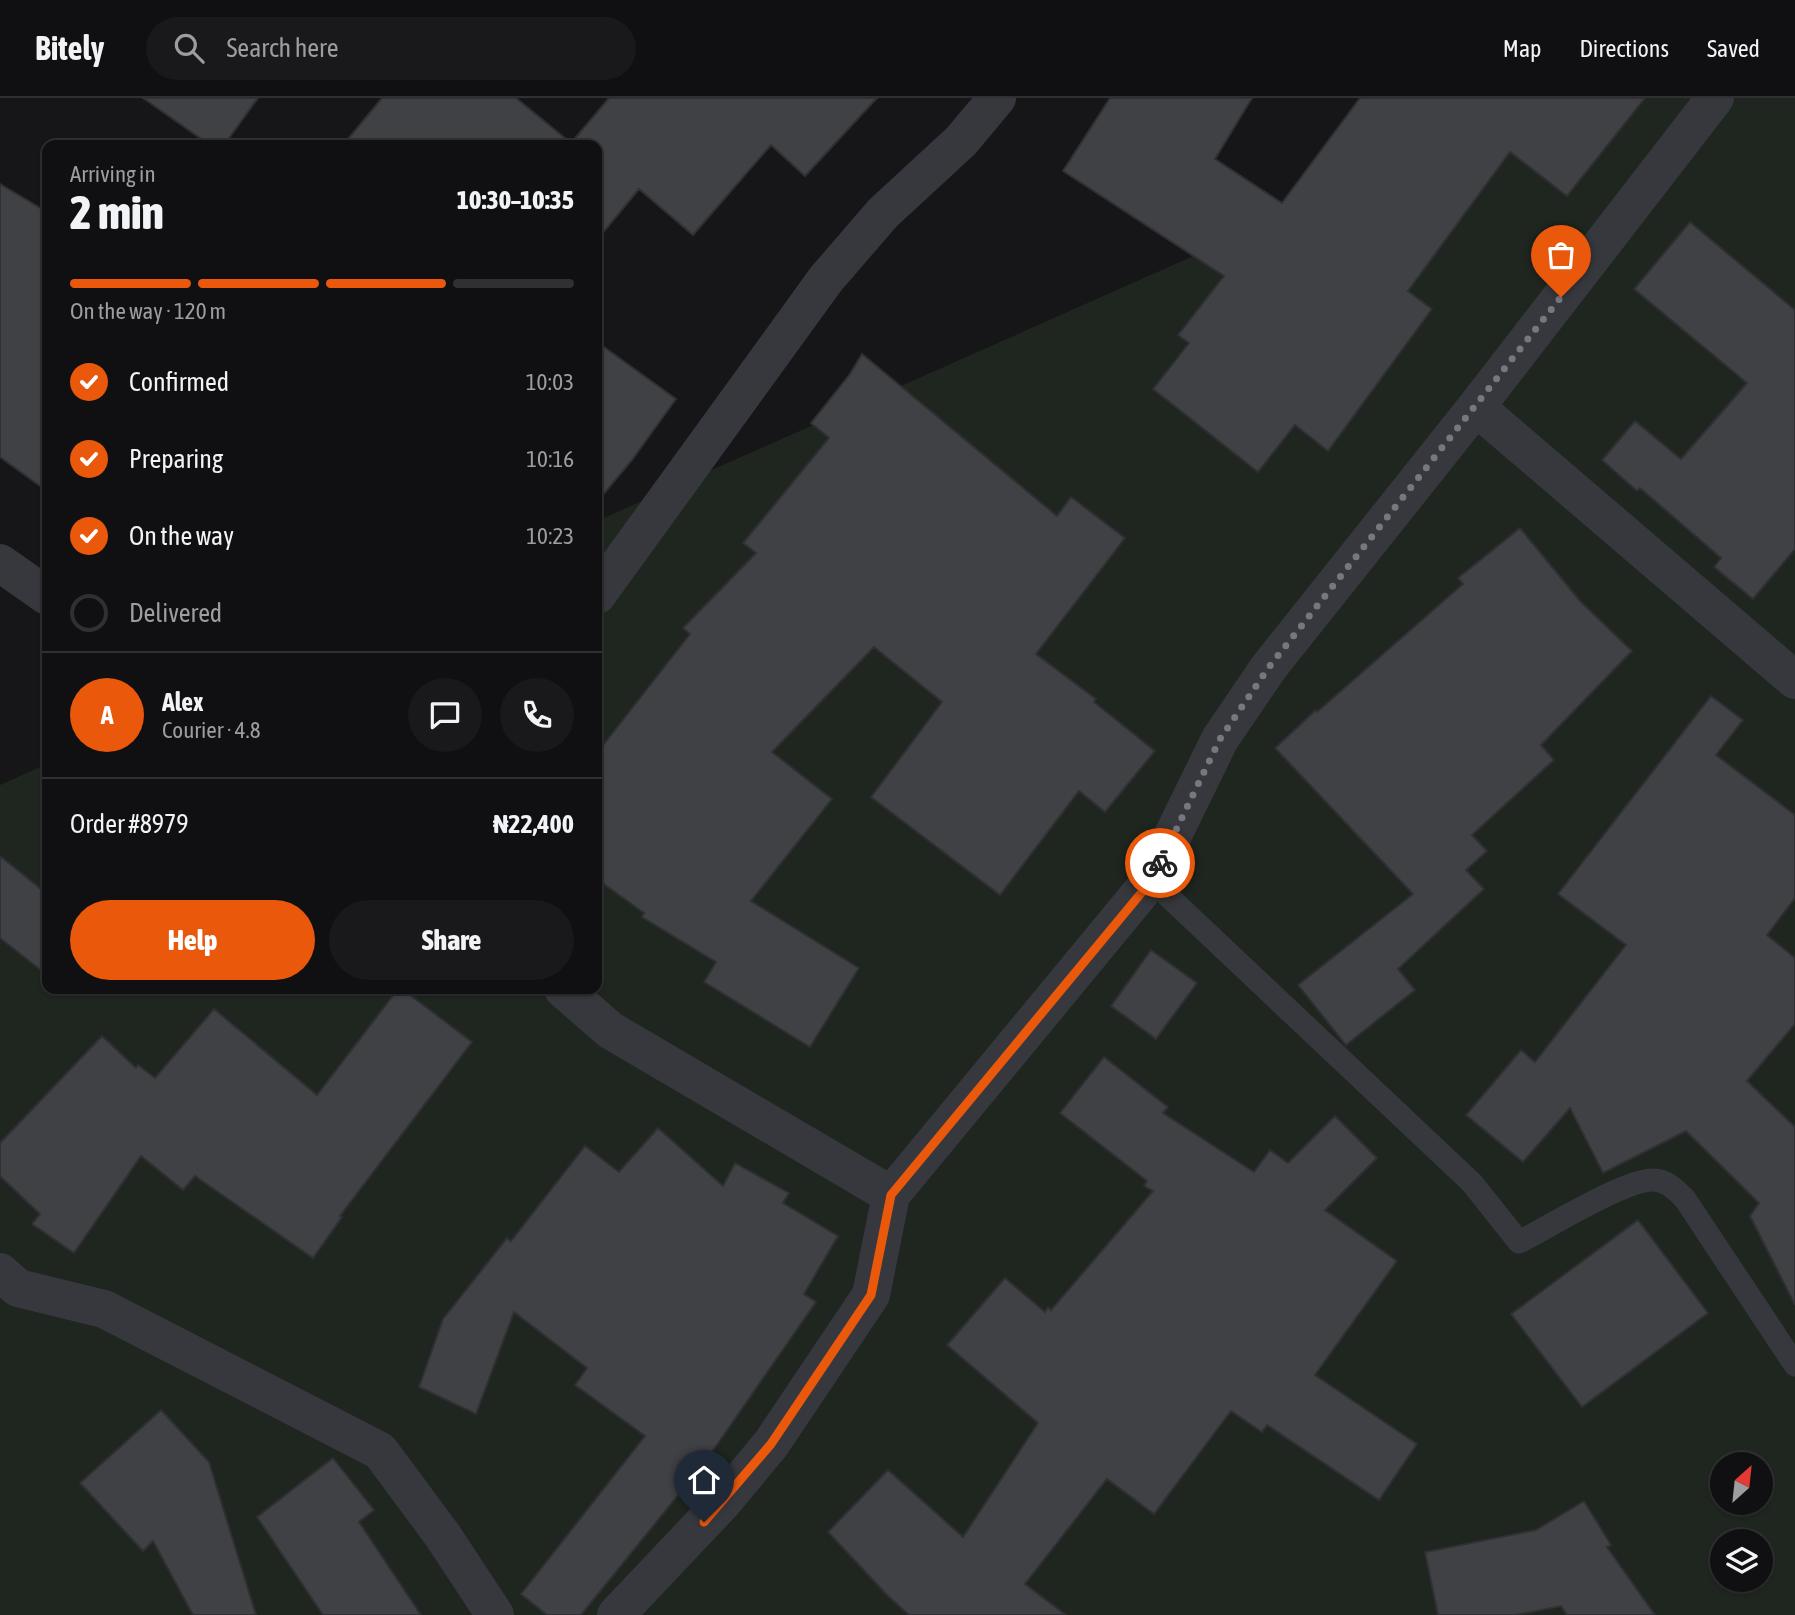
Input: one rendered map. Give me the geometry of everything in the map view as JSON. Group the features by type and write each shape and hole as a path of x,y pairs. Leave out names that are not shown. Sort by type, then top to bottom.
{"street":[{"path":"602,588 826,279 883,213 961,141 998,98"},
{"path":"617,1615 722,1503 771,1444 871,1295 891,1195 1152,880 1220,739 1269,667 1476,407 1715,98"},
{"path":"1476,407 1795,680"},
{"path":"0,563 42,592"},
{"path":"569,994 610,1030 891,1195"},
{"path":"0,1272 18,1288 104,1309 380,1451 443,1536 495,1615"}],"lane":[{"path":"1152,880 1472,1183 1519,1242 1632,1184 1655,1179 1672,1186 1685,1199 1795,1365"}],"shaded area":[{"path":"1549,98 1795,98 1795,1615 0,1615 0,785 42,766 42,994 602,994 602,519"}],"building":[{"path":"143,98 258,98 228,140 203,140"},
{"path":"382,98 516,98 567,140 347,140"},
{"path":"609,98 877,98 805,176 771,145 693,235 639,189 602,234 602,140 574,140"},
{"path":"1110,98 1252,98 1215,159 1282,203 1360,98 1645,98 1567,196 1510,152 1408,291 1432,309 1328,451 1295,425 1258,472 1153,389 1189,343 1178,335 1224,276 1063,171"},
{"path":"0,184 42,209 42,487 0,457"},
{"path":"1690,222 1795,310 1795,549 1753,599 1714,567 1721,558 1640,488 1637,491 1602,460 1635,421 1681,459 1747,383 1634,289"},
{"path":"602,346 676,399 602,496"},
{"path":"862,354 1057,516 1071,497 1125,538 1036,654 1096,699 1094,702 1155,751 1105,812 1079,791 1000,895 871,797 942,702 874,647 772,752 832,799 751,901 859,968 810,1047 704,982 716,962 642,917 644,913 602,883 602,747 690,634 683,628 756,553 743,543 829,438 811,423 850,374"},
{"path":"1520,528 1580,601 1632,651 1541,745 1554,760 1472,835 1487,851 1466,870 1484,889 1398,969 1415,990 1346,1045 1298,985 1413,894 1275,748 1463,584 1458,578"},
{"path":"1711,696 1743,720 1716,755 1795,815 1795,898 1767,935 1795,958 1795,1024 1747,1081 1795,1127 1795,1305 1750,1216 1759,1203 1686,1131 1603,1173 1570,1108 1523,1162 1466,1115 1521,1050 1535,1062 1626,945 1558,894"},
{"path":"0,856 42,890 42,971 0,938"},
{"path":"1151,950 1197,983 1156,1039 1111,1006"},
{"path":"394,994 409,994 472,1042 340,1216 342,1217 313,1258 195,1176 183,1190 141,1156 74,1253 32,1224 40,1214 0,1176 0,1143 102,1036 136,1068 138,1065 155,1078 214,1009 317,1095"},
{"path":"1104,1057 1168,1107 1163,1113 1254,1172 1270,1150 1288,1163 1335,1116 1377,1158 1325,1210 1397,1261 1315,1375 1417,1444 1379,1500 1267,1425 1262,1432 1231,1411 1154,1514 1107,1479 1025,1584 1066,1615 909,1615 828,1532 888,1470 963,1537 1038,1423 947,1345 1005,1278 1045,1312 1048,1307 1051,1310 1153,1191 1144,1186 1147,1181 1060,1113"},
{"path":"658,1128 723,1186 735,1163 789,1193 783,1203 838,1236 804,1294 816,1302 705,1462 581,1615 547,1615 521,1594 645,1436 575,1385 587,1368 514,1312 476,1414 419,1387 443,1319 507,1238 511,1241 585,1146 619,1172"},
{"path":"1638,1220 1708,1313 1582,1407 1511,1314"},
{"path":"161,1410 209,1462 256,1615 193,1615 153,1541 143,1551 80,1483"},
{"path":"333,1458 374,1510 359,1522 421,1615 323,1615 257,1517"},
{"path":"1584,1501 1611,1545 1607,1547 1655,1615 1567,1615 1561,1606 1516,1615 1438,1615 1425,1552 1536,1530"}],"way so far":[{"path":"1160,863 1220,739 1269,667 1561,297"}],"route":[{"path":"704,1522 771,1444 871,1295 891,1195 1152,880 1160,863"}]}
